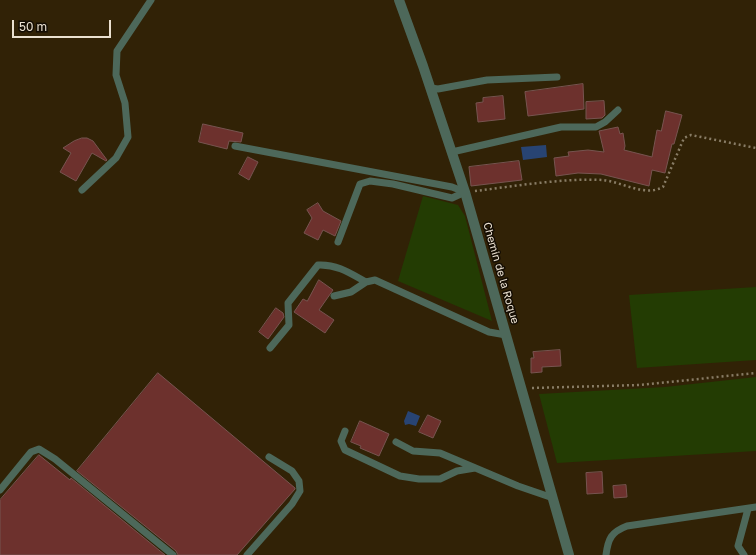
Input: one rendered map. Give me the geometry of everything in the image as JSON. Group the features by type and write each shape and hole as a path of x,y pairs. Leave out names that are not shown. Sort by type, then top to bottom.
{"street":[{"name":"Chemin de la Roque","path":"399,0 465,192 569,555"}],"lane":[{"path":"82,190 116,158 128,137 125,103 116,75 117,51 151,0"},
{"path":"430,88 438,89 487,80 557,77"},
{"path":"452,152 561,127 596,127 606,122 618,110"},
{"path":"235,146 452,187 465,192"},
{"path":"338,242 360,184 370,181 393,184 452,198 465,192"},
{"path":"270,348 289,325 288,303 318,265 330,264 351,273 366,282"},
{"path":"334,296 351,292 366,282 375,280 489,332 506,335"},
{"path":"345,431 341,441 346,450 400,476 419,479 440,479 457,471 475,468"},
{"path":"396,442 413,451 440,453 553,498"},
{"path":"0,490 31,452 39,449 56,459 173,555"},
{"path":"247,555 292,504 300,491 300,481 292,471 269,457"},
{"path":"606,555 608,544 616,530 627,526 756,507"},
{"path":"744,555 738,546 748,508"}],"path":[{"path":"465,192 575,180 605,180 644,190 657,190 663,187 684,138 691,135 756,148"},
{"path":"521,388 640,385 756,373"}],"green space":[{"path":"423,196 458,205 465,216 492,321 398,281"},
{"path":"756,287 756,360 637,368 629,295"},
{"path":"756,377 756,451 557,463 539,394 665,387"}],"water":[{"path":"546,145 547,157 523,160 521,147"},
{"path":"408,411 420,416 416,426 409,424 405,425 404,421"}],"building":[{"path":"583,84 584,109 528,116 525,92"},
{"path":"503,96 505,119 478,122 476,103 483,102 483,98"},
{"path":"604,101 605,115 602,118 586,119 586,102"},
{"path":"666,111 682,115 674,144 672,144 665,173 652,170 649,186 601,174 578,173 556,176 554,158 569,156 568,152 588,150 604,152 599,131 618,127 620,134 623,133 625,146 624,150 652,157 657,130 661,131"},
{"path":"203,124 243,133 241,142 229,141 227,149 199,142"},
{"path":"82,138 87,138 93,141 107,160 106,161 92,153 76,181 60,172 71,153 63,148"},
{"path":"248,157 258,162 249,180 239,174"},
{"path":"519,161 522,180 471,186 469,167"},
{"path":"318,203 323,211 341,221 335,236 323,230 318,240 304,233 312,218 307,210"},
{"path":"319,280 333,290 319,310 334,320 325,333 294,312 303,299 307,301"},
{"path":"276,308 283,313 284,317 268,339 259,332"},
{"path":"560,350 561,366 542,367 542,372 531,373 531,358 534,358 533,352"},
{"path":"158,373 295,488 237,555 178,555 176,551 77,471"},
{"path":"428,415 441,421 433,438 419,432"},
{"path":"360,421 389,434 379,456 360,448 361,446 351,442"},
{"path":"39,455 70,480 71,478 165,555 0,555 0,500"},
{"path":"602,472 603,493 587,494 586,473"},
{"path":"626,485 627,497 614,498 613,486"}]}
